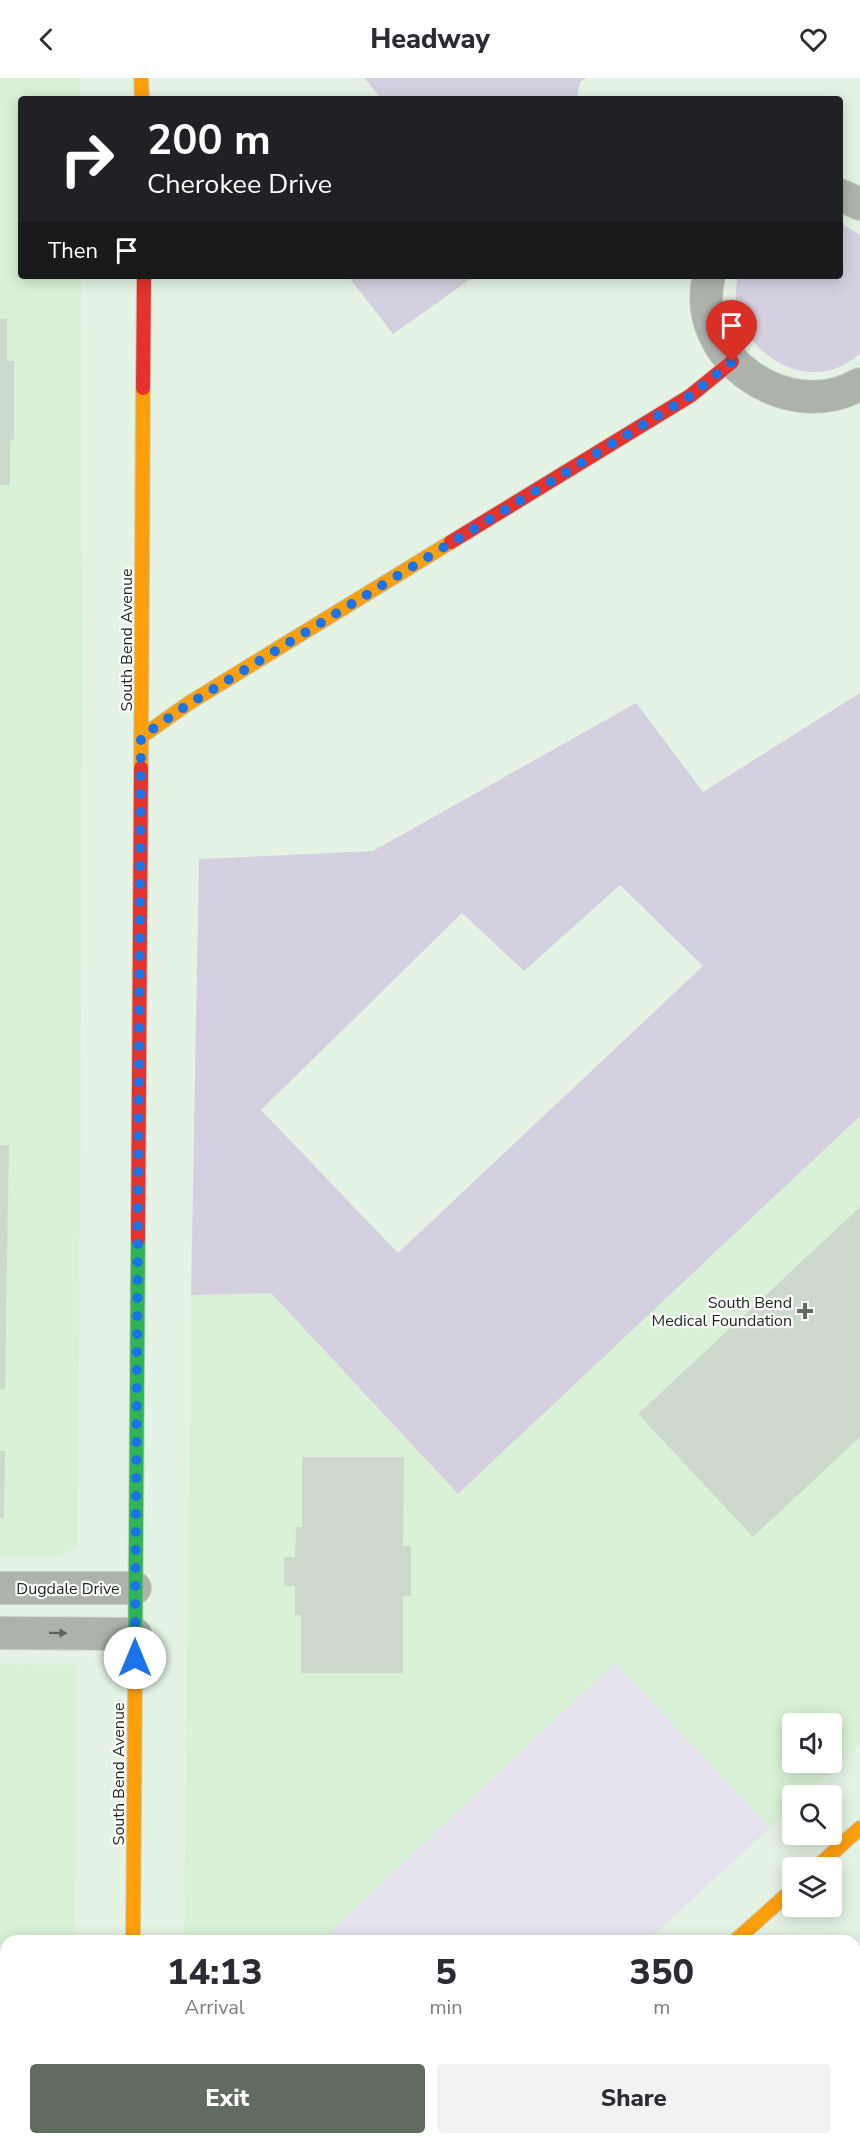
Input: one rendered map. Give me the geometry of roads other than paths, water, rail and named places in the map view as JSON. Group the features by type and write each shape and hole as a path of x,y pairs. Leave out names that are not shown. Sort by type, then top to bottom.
{"main road":[{"path":"141,78 142,96"},
{"name":"South Bend Avenue","path":"133,1935 144,279"},
{"path":"141,737 189,704 690,396 732,362"},
{"path":"828,1857 860,1828"},
{"path":"742,1935 782,1899"}],"street":[{"path":"843,196 860,204"},
{"path":"709,279 708,309 717,337 732,362 757,382 787,395 819,397 850,390 860,384"},
{"name":"Dugdale Drive","path":"0,1588 135,1588"},
{"path":"0,1633 135,1634"}],"place":[{"name":"South Bend Medical Foundation","path":"805,1311"}]}
